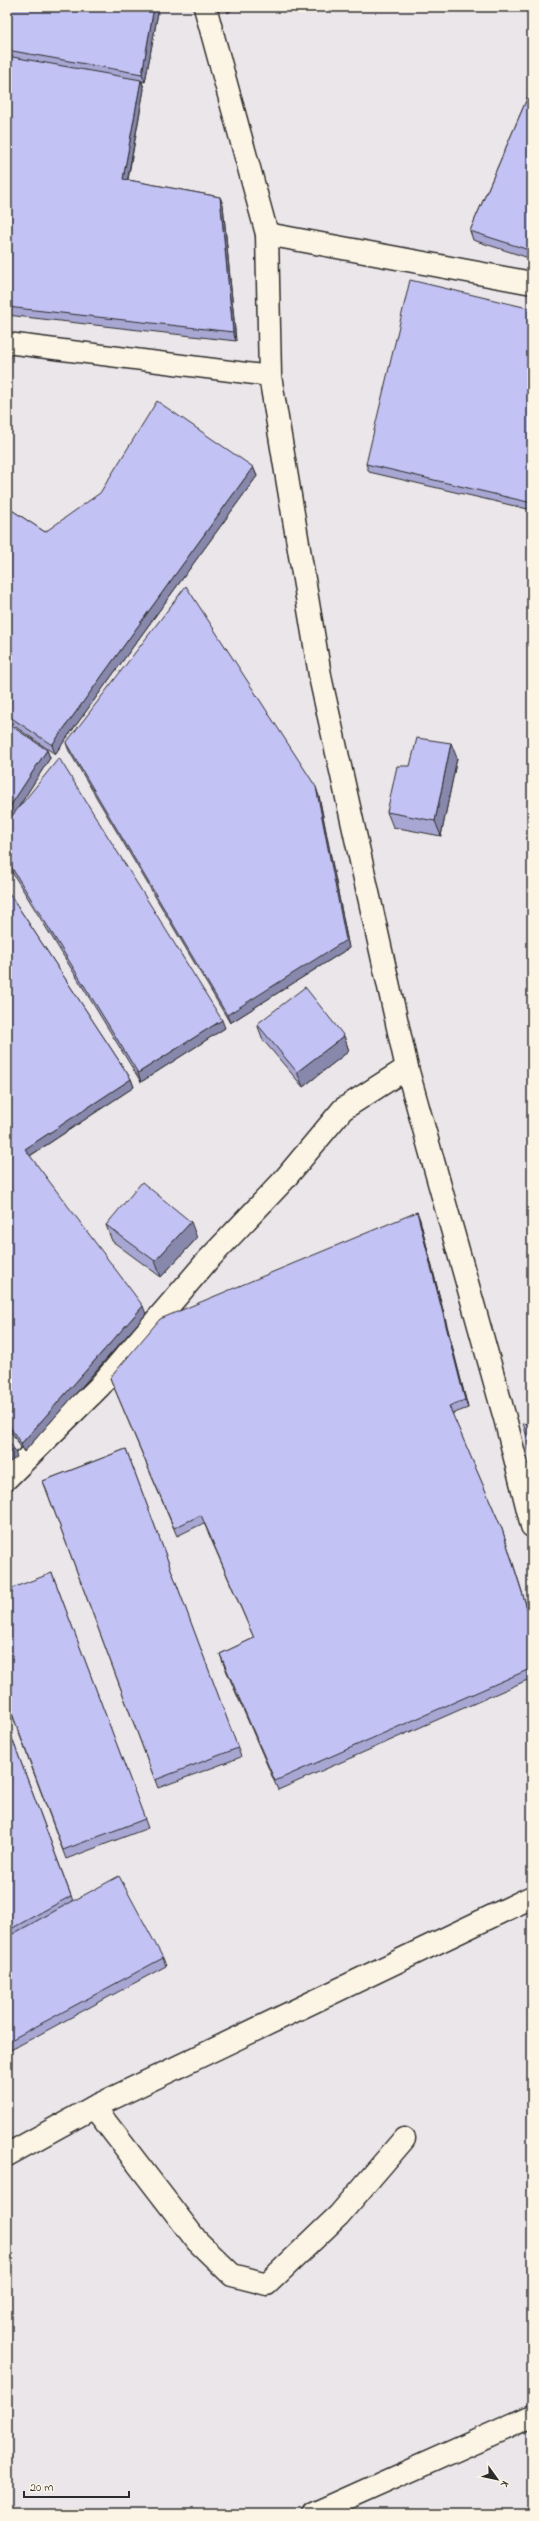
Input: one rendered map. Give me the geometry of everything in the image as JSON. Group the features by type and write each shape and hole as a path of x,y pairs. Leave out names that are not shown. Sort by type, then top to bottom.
{"street":[{"path":"205,7 267,234 270,376 321,681 407,1068 506,1422 532,1526"},
{"path":"267,234 532,283"},
{"path":"7,1478 99,1387 207,1261 283,1181 343,1109 407,1068"},
{"path":"7,2155 94,2107 532,1897"},
{"path":"94,2107 197,2241 232,2275 267,2284 339,2214 404,2138"},
{"path":"313,2514 532,2416"}],"lane":[{"path":"7,343 270,376"}],"building":[{"path":"7,7 154,7 142,74 7,50"},
{"path":"7,56 141,80 123,179 220,197 233,332 7,307"},
{"path":"532,87 532,251 470,231"},
{"path":"410,280 532,309 532,503 366,464"},
{"path":"157,401 253,467 52,745 7,715 7,507 45,532 100,493"},
{"path":"186,586 316,787 346,940 227,1015 66,743"},
{"path":"7,723 47,750 7,811"},
{"path":"417,738 451,743 435,821 387,812 397,766 410,766"},
{"path":"59,758 222,1020 138,1073 7,860 7,822"},
{"path":"7,890 131,1079 25,1149 143,1306 21,1444 7,1422"},
{"path":"305,987 344,1036 297,1072 257,1024"},
{"path":"142,1182 191,1222 155,1261 106,1225"},
{"path":"417,1212 465,1400 449,1406 502,1529 532,1624 532,1668 275,1781 220,1654 254,1638 201,1515 174,1528 110,1378 160,1319"},
{"path":"523,1423 532,1425 532,1456"},
{"path":"7,1439 14,1449 7,1453"},
{"path":"126,1449 238,1748 155,1780 43,1481"},
{"path":"52,1573 145,1819 63,1850 7,1700 7,1590"},
{"path":"7,1725 71,1896 7,1931"},
{"path":"119,1876 163,1958 7,2042 7,1937"}]}
